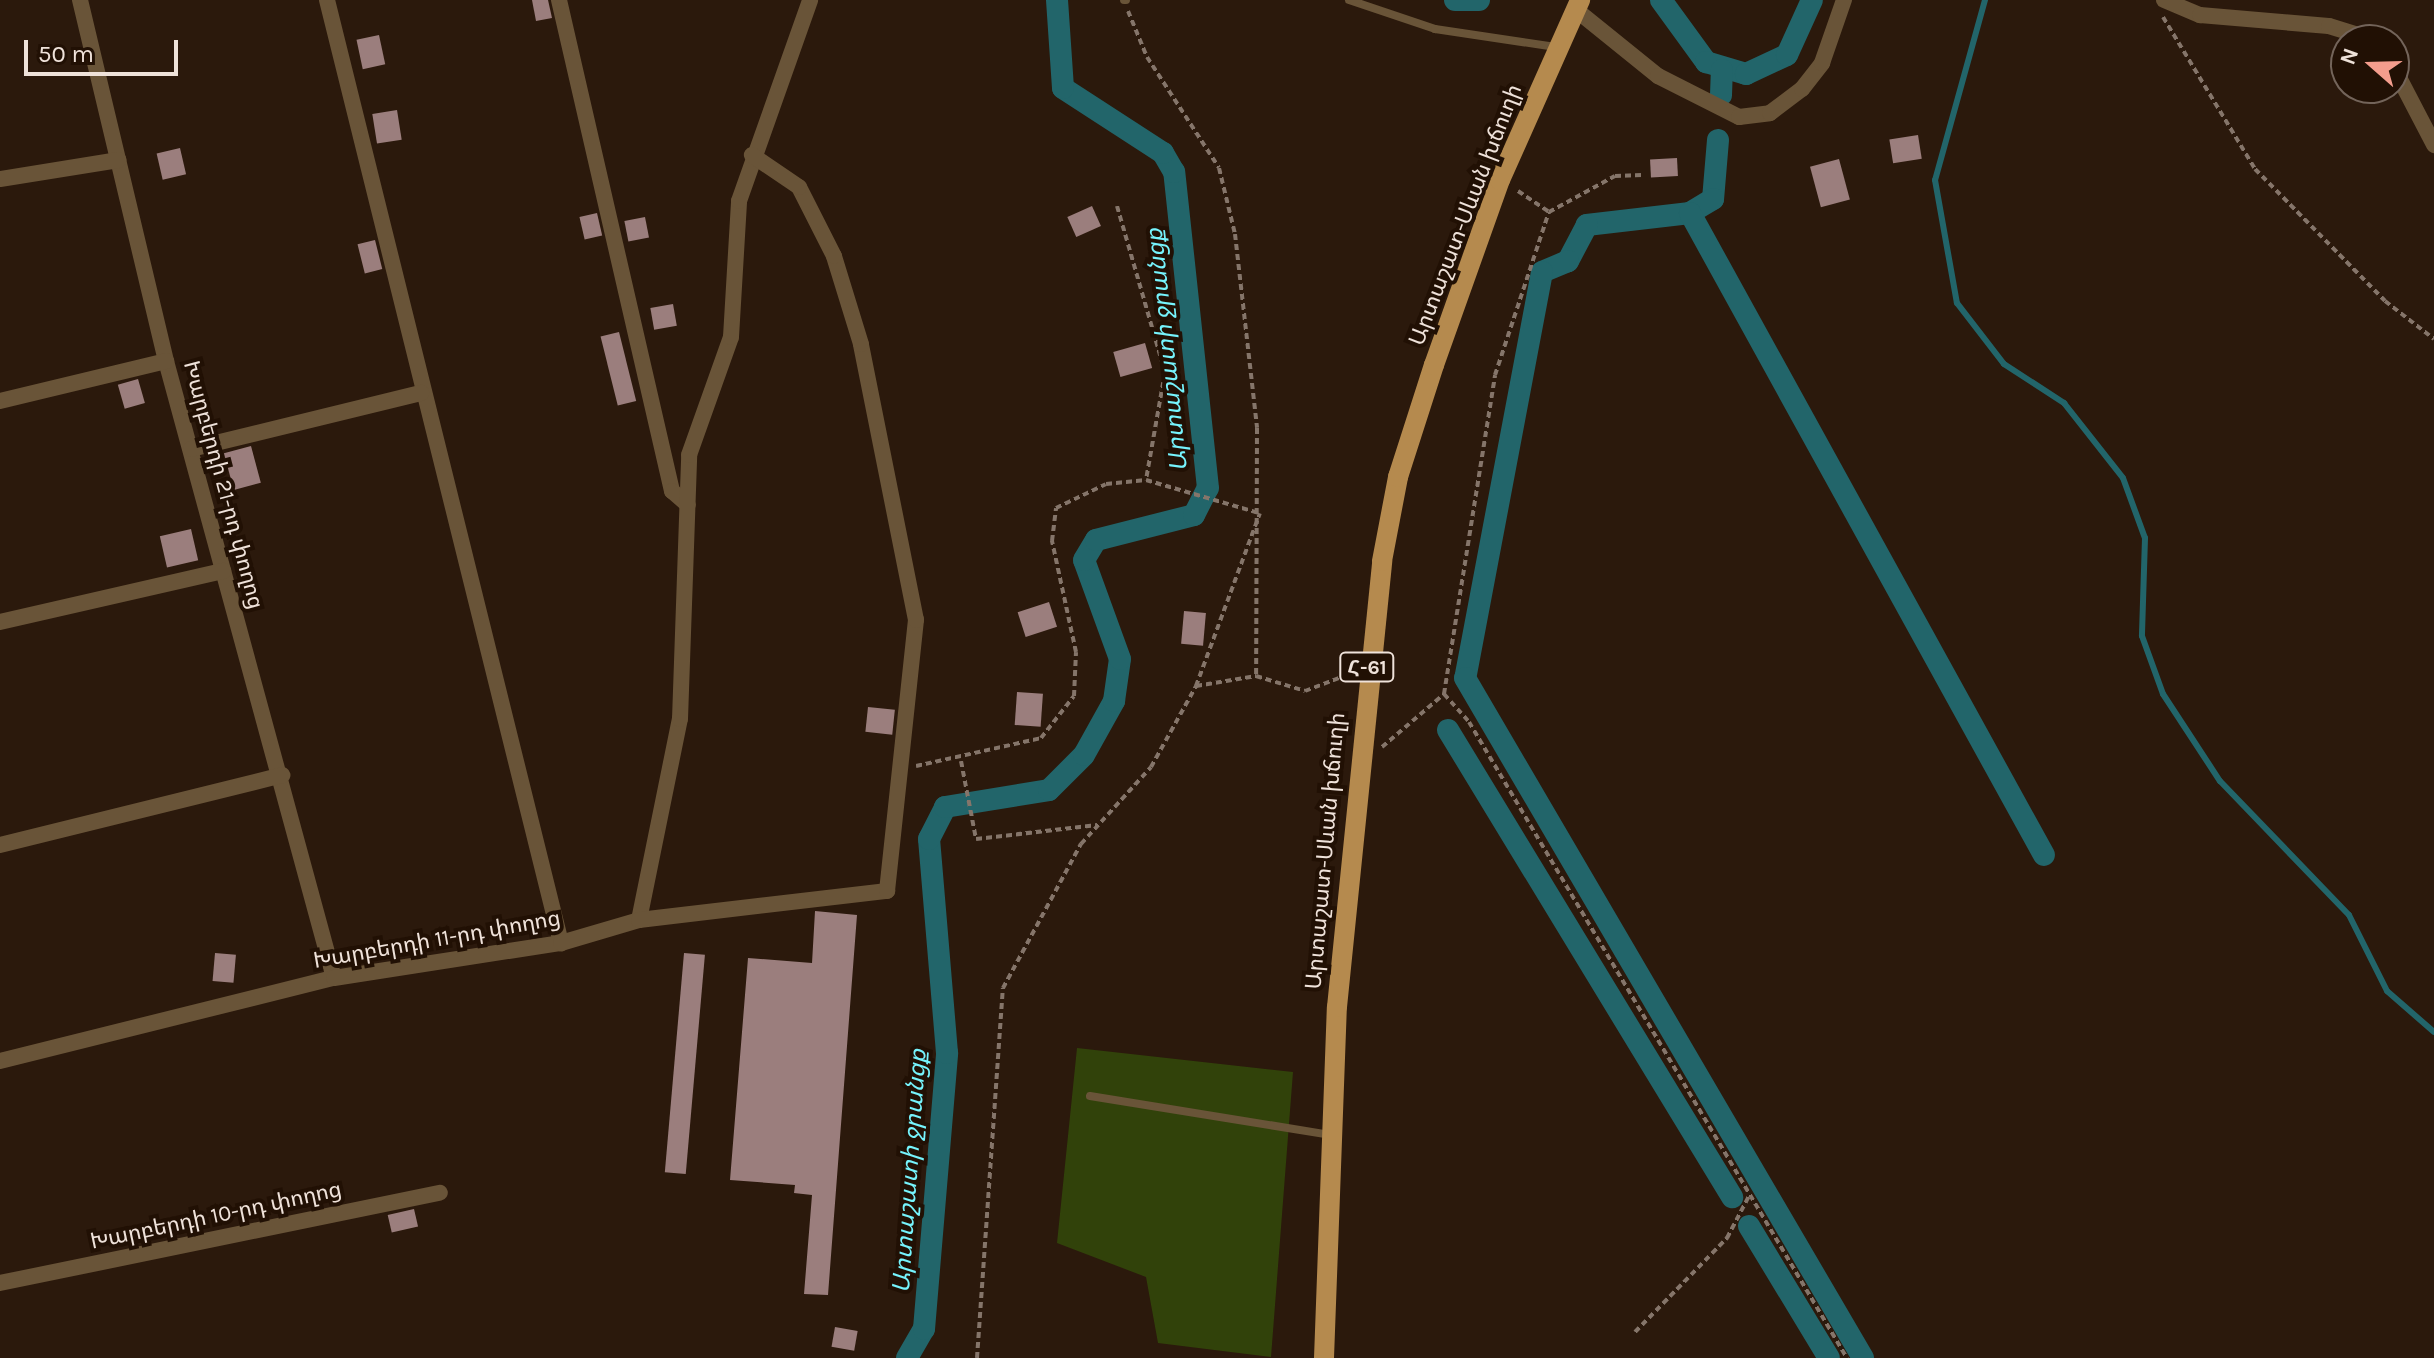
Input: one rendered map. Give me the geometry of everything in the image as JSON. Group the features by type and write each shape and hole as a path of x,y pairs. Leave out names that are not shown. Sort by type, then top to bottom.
{"main road":[{"name":"Արտաշատ-Սևան խճուղի","path":"1324,1358 1331,1135 1358,760 1367,667 1398,477 1500,180 1578,5"}],"street":[{"name":"Խարբերդի 21-րդ փողոց","path":"80,0 166,361 282,775 334,978"},
{"path":"327,0 421,393 561,943"},
{"path":"559,0 672,491 688,505"},
{"path":"639,920 680,719 689,455 731,337 739,201 752,155 810,0"},
{"path":"1578,5 1658,76 1739,117 1770,113 1802,89 1822,63 1844,0"},
{"path":"2162,6 2200,15 2330,26"},
{"path":"2410,99 2434,145"},
{"path":"752,155 799,187 834,256 861,344 916,620 905,767"},
{"path":"0,179 118,160"},
{"path":"0,401 166,361"},
{"path":"191,449 421,393"},
{"path":"0,622 223,571"},
{"name":"Խարբերդի 11-րդ փողոց","path":"0,1061 334,978 561,943 639,920 887,891 905,767"},
{"path":"0,845 282,775"},
{"name":"Խարբերդի 10-րդ փողոց","path":"0,1283 440,1193"}],"lane":[{"path":"1349,0 1435,29 1557,47"},
{"path":"1090,1096 1331,1135"}],"path":[{"path":"1125,0 1147,57 1219,168 1235,234 1260,513 1256,676"},
{"path":"2162,6 2255,169 2385,301 2434,339"},
{"path":"1358,760 1391,743 1419,709 1444,694 1495,375 1549,212 1615,176 1642,175"},
{"path":"1500,180 1549,212"},
{"path":"1117,206 1165,372 1146,480"},
{"path":"905,767 961,761 1041,738 1074,696 1076,652 1052,541 1056,508 1106,484 1146,480 1203,494 1260,513"},
{"path":"977,1358 1003,988 1081,844 1151,767 1196,686 1260,513"},
{"path":"1196,686 1256,676 1305,691 1367,667"},
{"path":"1444,694 1469,722 1847,1358"},
{"path":"961,761 976,839 1099,825"},
{"path":"1635,1332 1727,1238 1749,1196"}],"green space":[{"path":"1077,1048 1293,1072 1271,1357 1158,1343 1146,1277 1057,1243"}],"building":[{"path":"532,0 548,0 552,18 536,21"},
{"path":"379,35 385,64 363,69 357,40"},
{"path":"397,110 402,140 377,144 372,114"},
{"path":"1918,135 1922,159 1893,163 1889,140"},
{"path":"180,148 186,174 163,180 157,153"},
{"path":"1677,158 1678,176 1651,177 1650,159"},
{"path":"1839,159 1850,200 1821,207 1810,167"},
{"path":"1092,206 1101,226 1076,237 1067,217"},
{"path":"597,213 602,235 585,239 579,217"},
{"path":"645,217 649,238 628,242 624,221"},
{"path":"375,240 382,269 365,273 358,244"},
{"path":"673,304 677,326 654,330 650,308"},
{"path":"619,332 636,401 618,405 601,337"},
{"path":"1145,343 1152,368 1120,377 1113,352"},
{"path":"138,379 145,403 125,409 118,385"},
{"path":"251,446 261,483 234,490 224,453"},
{"path":"191,529 198,560 167,567 160,536"},
{"path":"1049,602 1057,627 1026,637 1018,612"},
{"path":"1184,611 1206,613 1203,646 1181,644"},
{"path":"1017,692 1043,694 1041,727 1015,725"},
{"path":"868,707 895,710 892,735 865,732"},
{"path":"815,911 857,915 828,1295 804,1294 812,1195 794,1193 795,1185 730,1180 748,958 812,963"},
{"path":"215,953 236,955 233,983 213,981"},
{"path":"684,953 705,955 686,1174 665,1172"},
{"path":"414,1209 418,1227 392,1233 388,1215"},
{"path":"835,1327 858,1331 854,1351 832,1347"}],"waterway":[{"name":"Արտաշատի ջրանցք","path":"907,1358 924,1329 947,1053 929,839 945,807 1049,790 1084,755 1114,701 1120,659 1084,560 1096,540 1194,515 1208,488 1174,172 1163,153 1063,88 1057,0"},
{"name":"Արտաշատի ջրանցք","path":"1455,0 1479,0"},
{"name":"Արտաշատի ջրանցք","path":"1661,0 1706,62 1746,74 1787,55 1812,0"},
{"path":"1985,0 1935,180 1957,303 2004,364 2064,403 2123,478 2145,538 2142,636 2163,694 2220,781 2349,915 2387,991 2434,1032"},
{"path":"1721,95 1722,70"},
{"path":"1718,140 1713,199 1690,213 1587,225 1568,261 1542,272 1465,678 1863,1358"},
{"path":"1690,213 2044,855"},
{"path":"1448,730 1732,1197"},
{"path":"1749,1226 1829,1358"}]}
